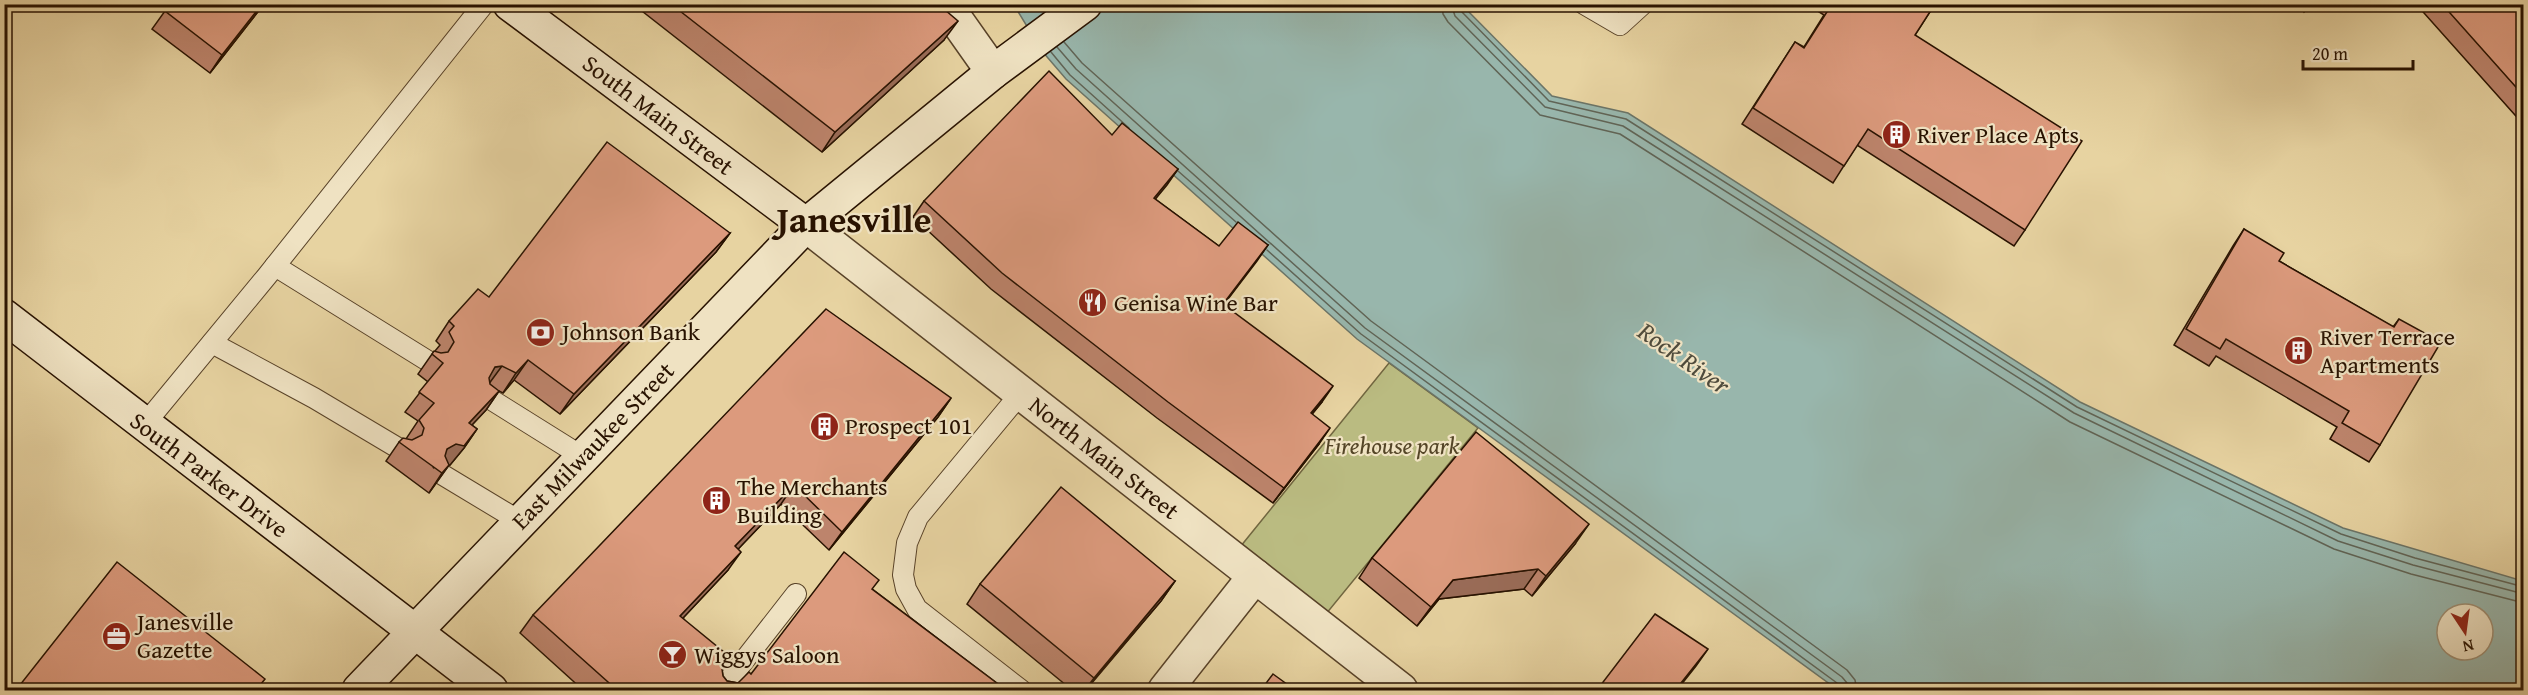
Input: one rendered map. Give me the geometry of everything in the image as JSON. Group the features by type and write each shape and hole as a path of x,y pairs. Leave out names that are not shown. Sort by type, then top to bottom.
{"main road":[{"name":"South Main Street","path":"510,4 806,225"},
{"path":"945,4 993,72"},
{"name":"East Milwaukee Street","path":"358,690 806,225 993,72 1085,4"},
{"name":"North Main Street","path":"806,225 1401,690"},
{"name":"South Parker Drive","path":"4,316 491,690"},
{"path":"1165,690 1255,576"}],"lane":[{"path":"144,425 275,267 484,4"},
{"path":"1584,4 1620,25 1643,4"},
{"path":"275,267 428,361"},
{"path":"212,343 314,398 398,448"},
{"path":"1021,393 918,517 907,543 903,574 906,590 917,609 1021,690"},
{"path":"488,397 583,457"},
{"path":"443,475 521,522"},
{"path":"721,690 796,594"}],"green space":[{"name":"Firehouse park","path":"1389,363 1478,428 1317,625 1232,557"}],"water":[{"name":"Rock River","path":"1014,5 1462,5 1552,96 1628,113 2080,402 2343,528 2523,581 2523,690 1838,690 1357,339 1066,79 1042,51"}],"building":[{"path":"170,4 262,4 222,55 165,11"},
{"path":"671,4 938,4 958,21 835,132"},
{"name":"River Place Apts","path":"1832,4 1935,4 1915,35 2082,141 2025,230 1868,129 1844,166 1753,108 1795,42 1804,48"},
{"path":"2442,4 2523,4 2523,95"},
{"path":"1049,71 1112,135 1122,123 1178,169 1154,198 1219,246 1238,222 1268,245 1223,304 1333,386 1311,413 1330,428 1284,488 1168,402 1002,273 924,201"},
{"name":"Johnson Bank","path":"607,142 730,233 574,394 528,360 516,373 502,366 495,367 489,378 490,384 499,391 469,423 477,429 464,446 456,444 447,449 445,456 449,465 442,473 399,442 403,438 412,440 422,435 424,428 419,420 434,403 419,392 443,363 432,354 434,351 448,352 454,342 449,332 454,326 449,321 478,289 489,297"},
{"name":"River Terrace Apartments","path":"2244,229 2284,253 2279,261 2394,327 2399,319 2441,342 2380,445 2342,423 2349,411 2226,339 2220,349 2186,329"},
{"path":"826,309 951,398 842,532 794,485 735,546 741,552 680,616 730,657 722,669 723,676 727,681 738,683 749,672 751,674 844,552 879,580 872,589 1006,690 617,690 533,615"},
{"path":"1476,432 1589,524 1546,576 1538,569 1453,580 1431,607 1372,558"},
{"path":"1061,487 1175,581 1094,678 980,584"},
{"name":"Janesville Gazette","path":"117,562 265,679 256,690 16,690"},
{"path":"1655,614 1708,649 1677,688 1681,690 1597,690"},
{"path":"1273,674 1295,690 1261,690"}],"place":[{"name":"River Place Apts","path":"1896,135"},
{"name":"Genisa Wine Bar","path":"1093,303"},
{"name":"Johnson Bank","path":"541,332"},
{"name":"River Terrace Apartments","path":"2299,351"},
{"name":"Prospect 101","path":"824,426"},
{"name":"The Merchants Building","path":"716,501"},
{"name":"Janesville Gazette","path":"116,636"},
{"name":"Wiggys Saloon","path":"673,655"}],"district":[{"name":"Janesville","path":"854,219"}]}
